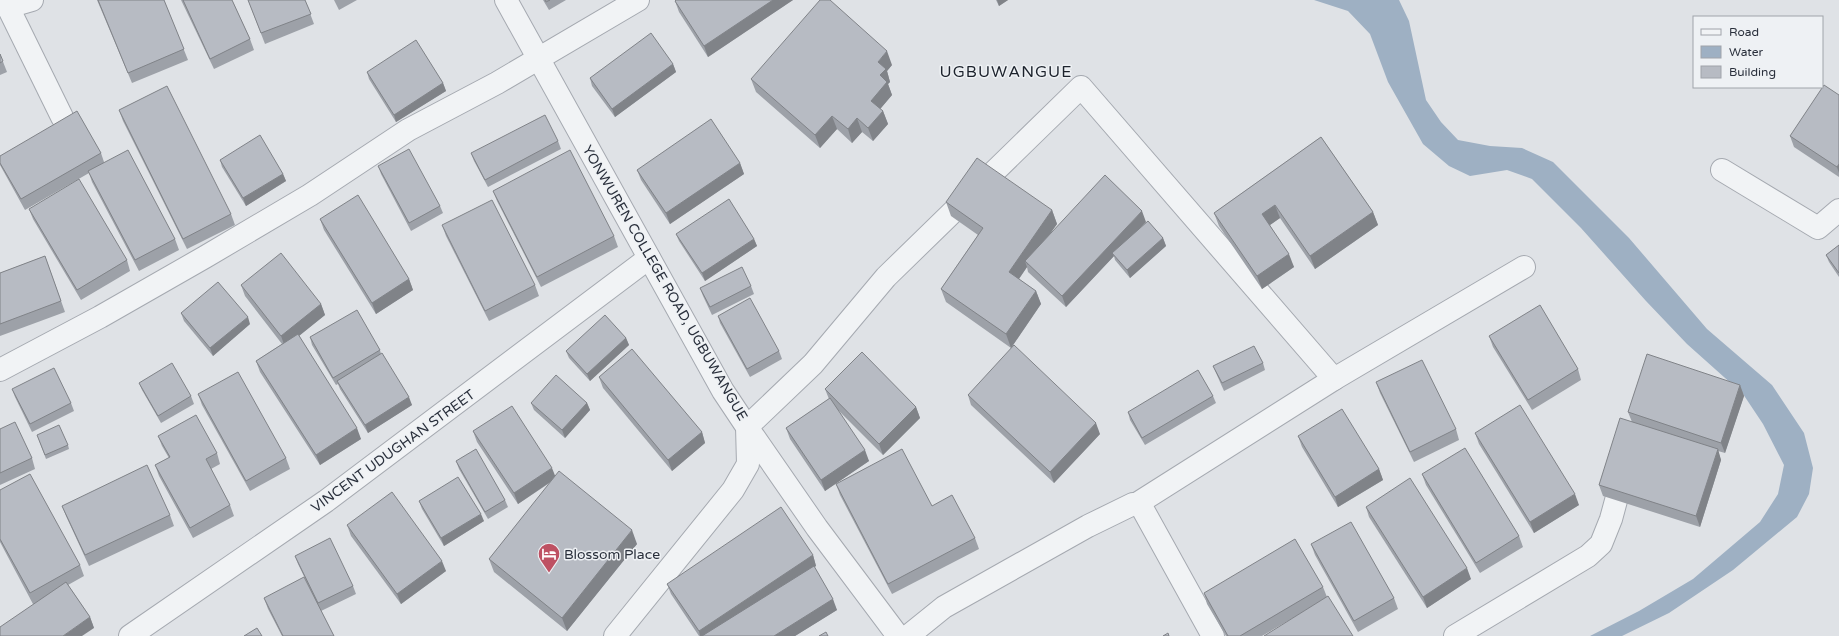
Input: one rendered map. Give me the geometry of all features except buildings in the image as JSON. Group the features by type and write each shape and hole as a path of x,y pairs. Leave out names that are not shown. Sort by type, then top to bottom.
{"street":[{"path":"32,0 6,3 62,117"},
{"name":"YONWUREN COLLEGE ROAD, UGBUWANGUE","path":"506,0 723,391 747,427 748,464 734,490 615,636"},
{"path":"0,370 100,317 212,254 310,195 408,130 497,83 638,0"},
{"path":"898,636 817,528 747,427 813,364 886,277 1081,87 1334,379"},
{"path":"1722,170 1818,228 1839,210"},
{"name":"VINCENT UDUGHAN STREET","path":"130,636 326,501 649,258"},
{"path":"1135,505 1334,379 1524,267"},
{"path":"1455,636 1588,556 1601,544 1611,519 1629,451"},
{"path":"908,636 944,607 1088,526 1133,504 1141,506 1213,636"}],"water":[{"path":"1314,0 1399,0 1409,21 1426,100 1441,122 1458,140 1490,146 1522,148 1553,162 1629,238 1707,329 1772,385 1804,433 1813,468 1809,494 1797,517 1733,570 1669,613 1622,636 1590,636 1639,611 1693,579 1760,522 1778,494 1784,465 1763,424 1743,394 1687,344 1646,301 1581,228 1532,179 1507,170 1470,176 1449,166 1423,144 1388,82 1370,34 1348,11"}],"place":[{"name":"Blossom Place","path":"549,574"}],"district":[{"name":"UGBUWANGUE","path":"1006,72"}]}
